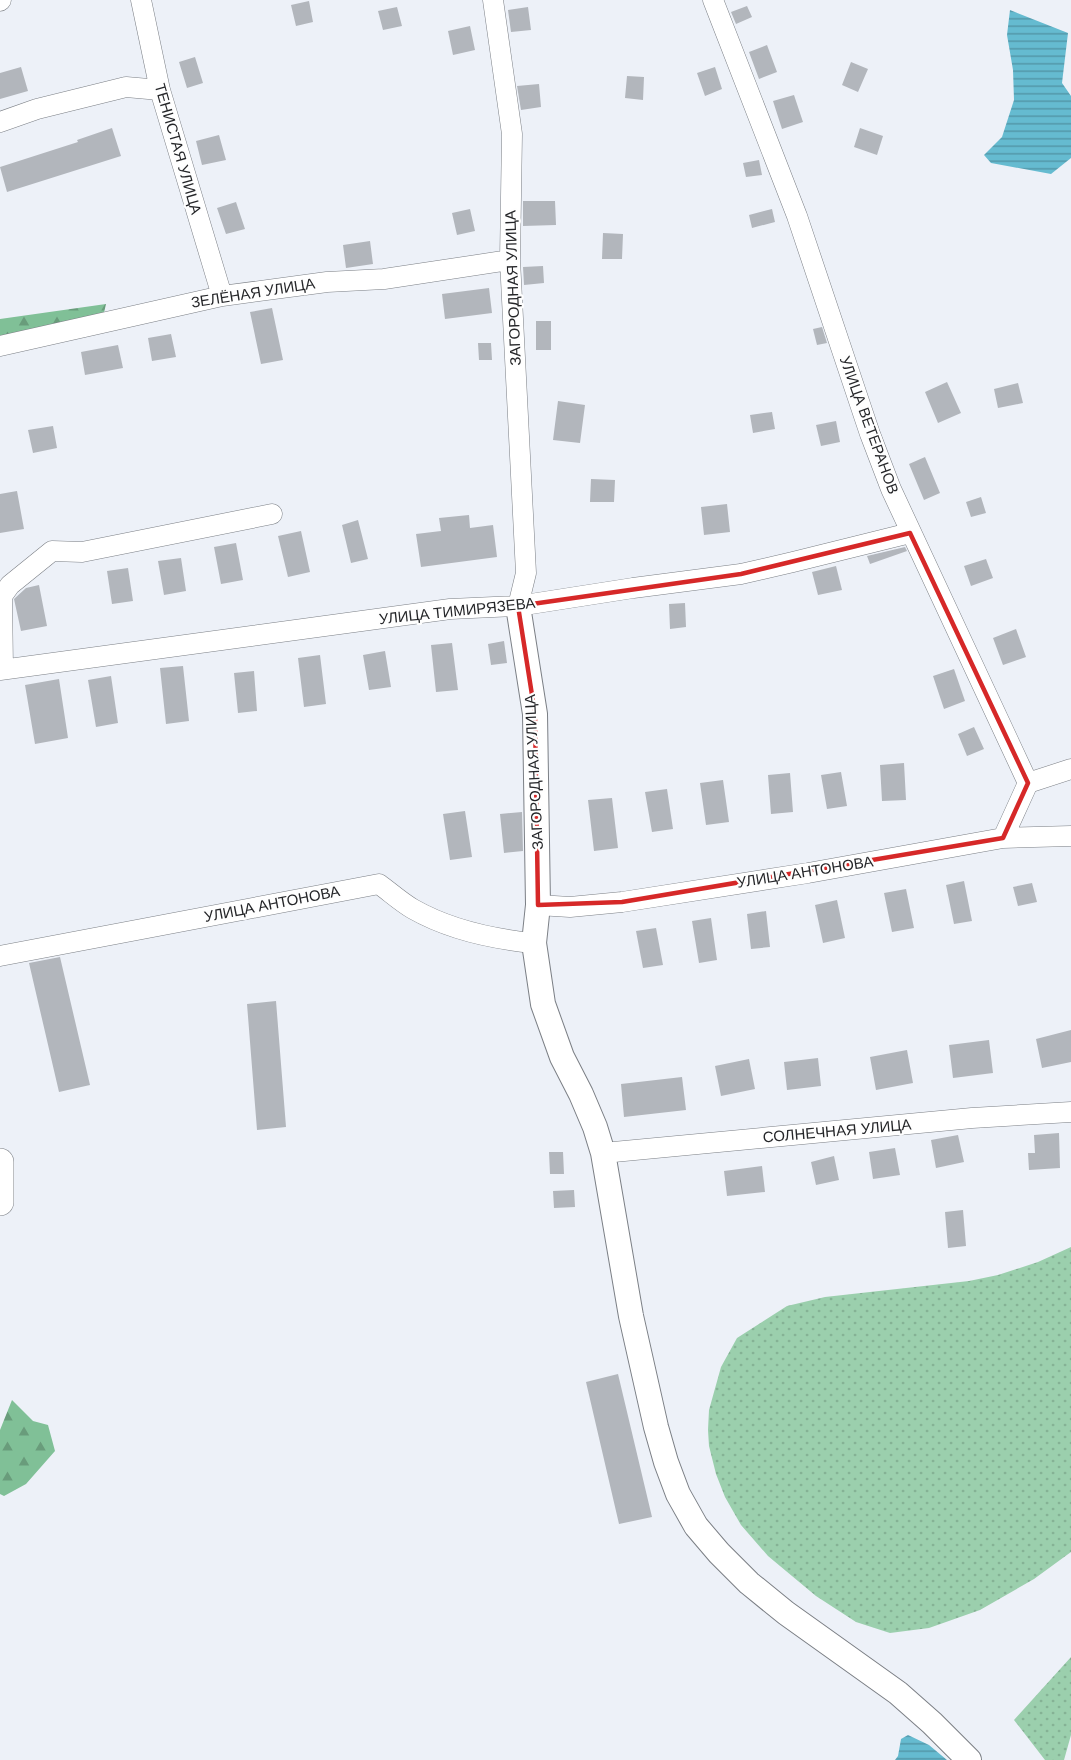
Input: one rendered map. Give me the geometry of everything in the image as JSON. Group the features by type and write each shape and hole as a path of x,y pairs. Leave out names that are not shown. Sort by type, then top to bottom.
{"main road":[{"path":"0,1162 0,1202"}],"street":[{"name":"ТЕНИСТАЯ УЛИЦА","path":"141,0 160,90 222,296"},
{"name":"ЗАГОРОДНАЯ УЛИЦА","path":"492,0 512,134 510,260 525,573 518,606 535,714 538,800 538,905 534,943 543,1004 562,1057 595,1126 603,1153 631,1316 656,1427 678,1494 696,1526 719,1553 749,1583 786,1613 898,1693 969,1760"},
{"name":"УЛИЦА ВЕТЕРАНОВ","path":"713,0 797,216 870,434 891,489 1028,783"},
{"path":"0,122 37,109 126,87 160,90"},
{"name":"ЗЕЛЁНАЯ УЛИЦА","path":"0,346 222,296 327,282 384,279 510,260"},
{"path":"2,669 2,596 10,585 52,551 82,552 272,514"},
{"name":"УЛИЦА ТИМИРЯЗЕВА","path":"2,669 450,609 518,606 741,574 910,533"},
{"path":"1003,838 1028,783 1071,769"},
{"name":"УЛИЦА АНТОНОВА","path":"538,905 570,907 622,902 808,873 1003,838 1071,836"},
{"name":"УЛИЦА АНТОНОВА","path":"0,956 379,884 413,909 446,924 498,939 534,943"},
{"name":"СОЛНЕЧНАЯ УЛИЦА","path":"603,1153 972,1119 1071,1113"}],"highlighted area":[{"path":"910,533 1028,783 1003,838 622,902 538,905 535,714 518,606 741,574"}],"green space":[{"path":"106,304 103,317 0,340 0,319"},
{"path":"1071,1247 1071,1552 1034,1579 980,1610 929,1628 890,1633 856,1622 816,1596 768,1556 741,1525 725,1497 709,1446 709,1410 721,1367 737,1338 787,1306 825,1297 969,1281 998,1275 1038,1262"},
{"path":"12,1400 33,1421 48,1425 55,1451 26,1484 4,1496 0,1494 0,1430"},
{"path":"1071,1657 1071,1735 1064,1760 1045,1760 1014,1720"}],"water":[{"path":"1010,10 1068,33 1062,83 1071,96 1071,158 1051,174 991,163 984,155 1002,137 1014,100 1013,70 1007,35"},
{"path":"908,1735 929,1745 947,1760 895,1760 901,1739"}],"building":[{"path":"309,1 313,22 296,26 291,5"},
{"path":"747,6 752,17 736,24 731,12"},
{"path":"397,7 402,26 383,30 378,11"},
{"path":"528,7 531,30 511,32 508,10"},
{"path":"470,26 475,50 453,55 448,31"},
{"path":"767,45 777,72 759,79 749,52"},
{"path":"195,57 203,83 187,88 179,62"},
{"path":"851,62 868,69 858,92 842,85"},
{"path":"21,67 28,91 0,99 0,73"},
{"path":"715,67 722,89 705,96 697,73"},
{"path":"627,76 644,77 643,100 625,98"},
{"path":"539,84 541,107 521,110 517,86"},
{"path":"794,95 803,122 782,129 773,101"},
{"path":"112,128 121,156 7,192 0,167 78,142 77,140"},
{"path":"860,128 883,136 877,155 854,147"},
{"path":"219,135 226,160 202,165 196,141"},
{"path":"759,160 762,175 746,177 743,163"},
{"path":"523,201 555,201 556,225 523,226"},
{"path":"236,202 245,229 226,234 217,208"},
{"path":"470,209 475,231 457,235 452,213"},
{"path":"772,209 775,222 752,228 749,215"},
{"path":"603,233 623,234 622,259 602,259"},
{"path":"370,241 373,264 346,268 343,245"},
{"path":"543,266 544,283 524,285 523,267"},
{"path":"489,288 492,313 445,319 442,294"},
{"path":"272,308 283,360 261,364 250,312"},
{"path":"536,321 551,321 551,350 536,350"},
{"path":"822,327 827,343 817,345 813,329"},
{"path":"171,334 176,357 152,361 148,338"},
{"path":"478,343 491,343 492,360 479,360"},
{"path":"118,345 123,368 85,375 81,352"},
{"path":"947,382 961,413 938,423 925,392"},
{"path":"1018,383 1023,403 998,408 994,389"},
{"path":"558,401 585,405 580,443 553,440"},
{"path":"772,412 775,429 753,433 750,415"},
{"path":"836,421 840,442 821,446 816,425"},
{"path":"53,426 57,448 33,453 28,430"},
{"path":"925,457 940,493 924,500 909,464"},
{"path":"591,479 615,480 614,502 590,502"},
{"path":"17,491 24,529 0,533 0,494"},
{"path":"981,497 986,513 971,517 966,502"},
{"path":"727,504 730,532 704,535 701,507"},
{"path":"469,515 470,528 493,525 497,557 421,567 416,534 441,531 439,518"},
{"path":"358,520 368,559 351,563 342,525"},
{"path":"301,531 310,572 288,577 278,536"},
{"path":"236,543 243,580 221,584 214,547"},
{"path":"905,547 907,551 870,564 867,556"},
{"path":"181,558 186,591 164,595 158,561"},
{"path":"986,559 993,578 971,586 964,566"},
{"path":"836,566 842,590 818,595 812,572"},
{"path":"128,568 133,601 112,604 107,571"},
{"path":"39,585 47,626 21,631 14,599 26,588"},
{"path":"685,603 686,627 670,629 669,604"},
{"path":"1016,629 1026,657 1003,665 993,638"},
{"path":"504,641 507,663 491,665 488,644"},
{"path":"452,643 458,690 436,692 431,645"},
{"path":"385,651 391,687 369,690 363,655"},
{"path":"320,655 326,704 304,707 298,658"},
{"path":"183,666 189,721 166,724 160,668"},
{"path":"954,669 965,701 944,709 933,676"},
{"path":"254,671 257,711 238,713 234,673"},
{"path":"111,676 118,723 96,727 88,680"},
{"path":"59,679 68,738 35,744 25,685"},
{"path":"974,727 984,749 967,756 958,734"},
{"path":"904,763 906,800 882,801 880,765"},
{"path":"841,772 847,806 827,809 821,775"},
{"path":"790,773 793,812 771,814 768,775"},
{"path":"723,780 729,822 706,825 700,783"},
{"path":"667,789 673,829 652,832 645,792"},
{"path":"612,798 618,848 594,851 588,800"},
{"path":"465,811 472,857 450,860 443,814"},
{"path":"522,812 523,851 504,853 500,814"},
{"path":"964,881 972,921 954,924 946,885"},
{"path":"1032,883 1037,902 1018,906 1013,887"},
{"path":"906,889 914,928 892,932 884,893"},
{"path":"837,900 845,938 823,943 815,905"},
{"path":"766,911 770,947 751,949 747,914"},
{"path":"711,918 717,960 699,963 692,921"},
{"path":"656,928 663,965 643,968 636,931"},
{"path":"60,957 90,1085 59,1092 29,963"},
{"path":"276,1001 286,1127 257,1130 247,1004"},
{"path":"1071,1030 1071,1062 1042,1068 1036,1039"},
{"path":"989,1040 993,1073 953,1078 949,1045"},
{"path":"907,1050 913,1083 876,1090 870,1057"},
{"path":"818,1058 821,1086 787,1090 784,1062"},
{"path":"749,1059 755,1089 721,1096 715,1066"},
{"path":"682,1077 686,1110 624,1117 621,1084"},
{"path":"1059,1133 1060,1168 1029,1170 1028,1153 1035,1153 1034,1135"},
{"path":"958,1135 964,1162 936,1168 931,1140"},
{"path":"895,1148 900,1175 873,1179 869,1152"},
{"path":"549,1152 563,1152 564,1174 550,1174"},
{"path":"834,1156 839,1180 816,1185 811,1162"},
{"path":"762,1166 765,1192 727,1196 724,1171"},
{"path":"574,1190 575,1207 554,1208 553,1191"},
{"path":"963,1210 966,1246 948,1248 945,1212"},
{"path":"618,1374 652,1517 619,1524 586,1382"}]}
